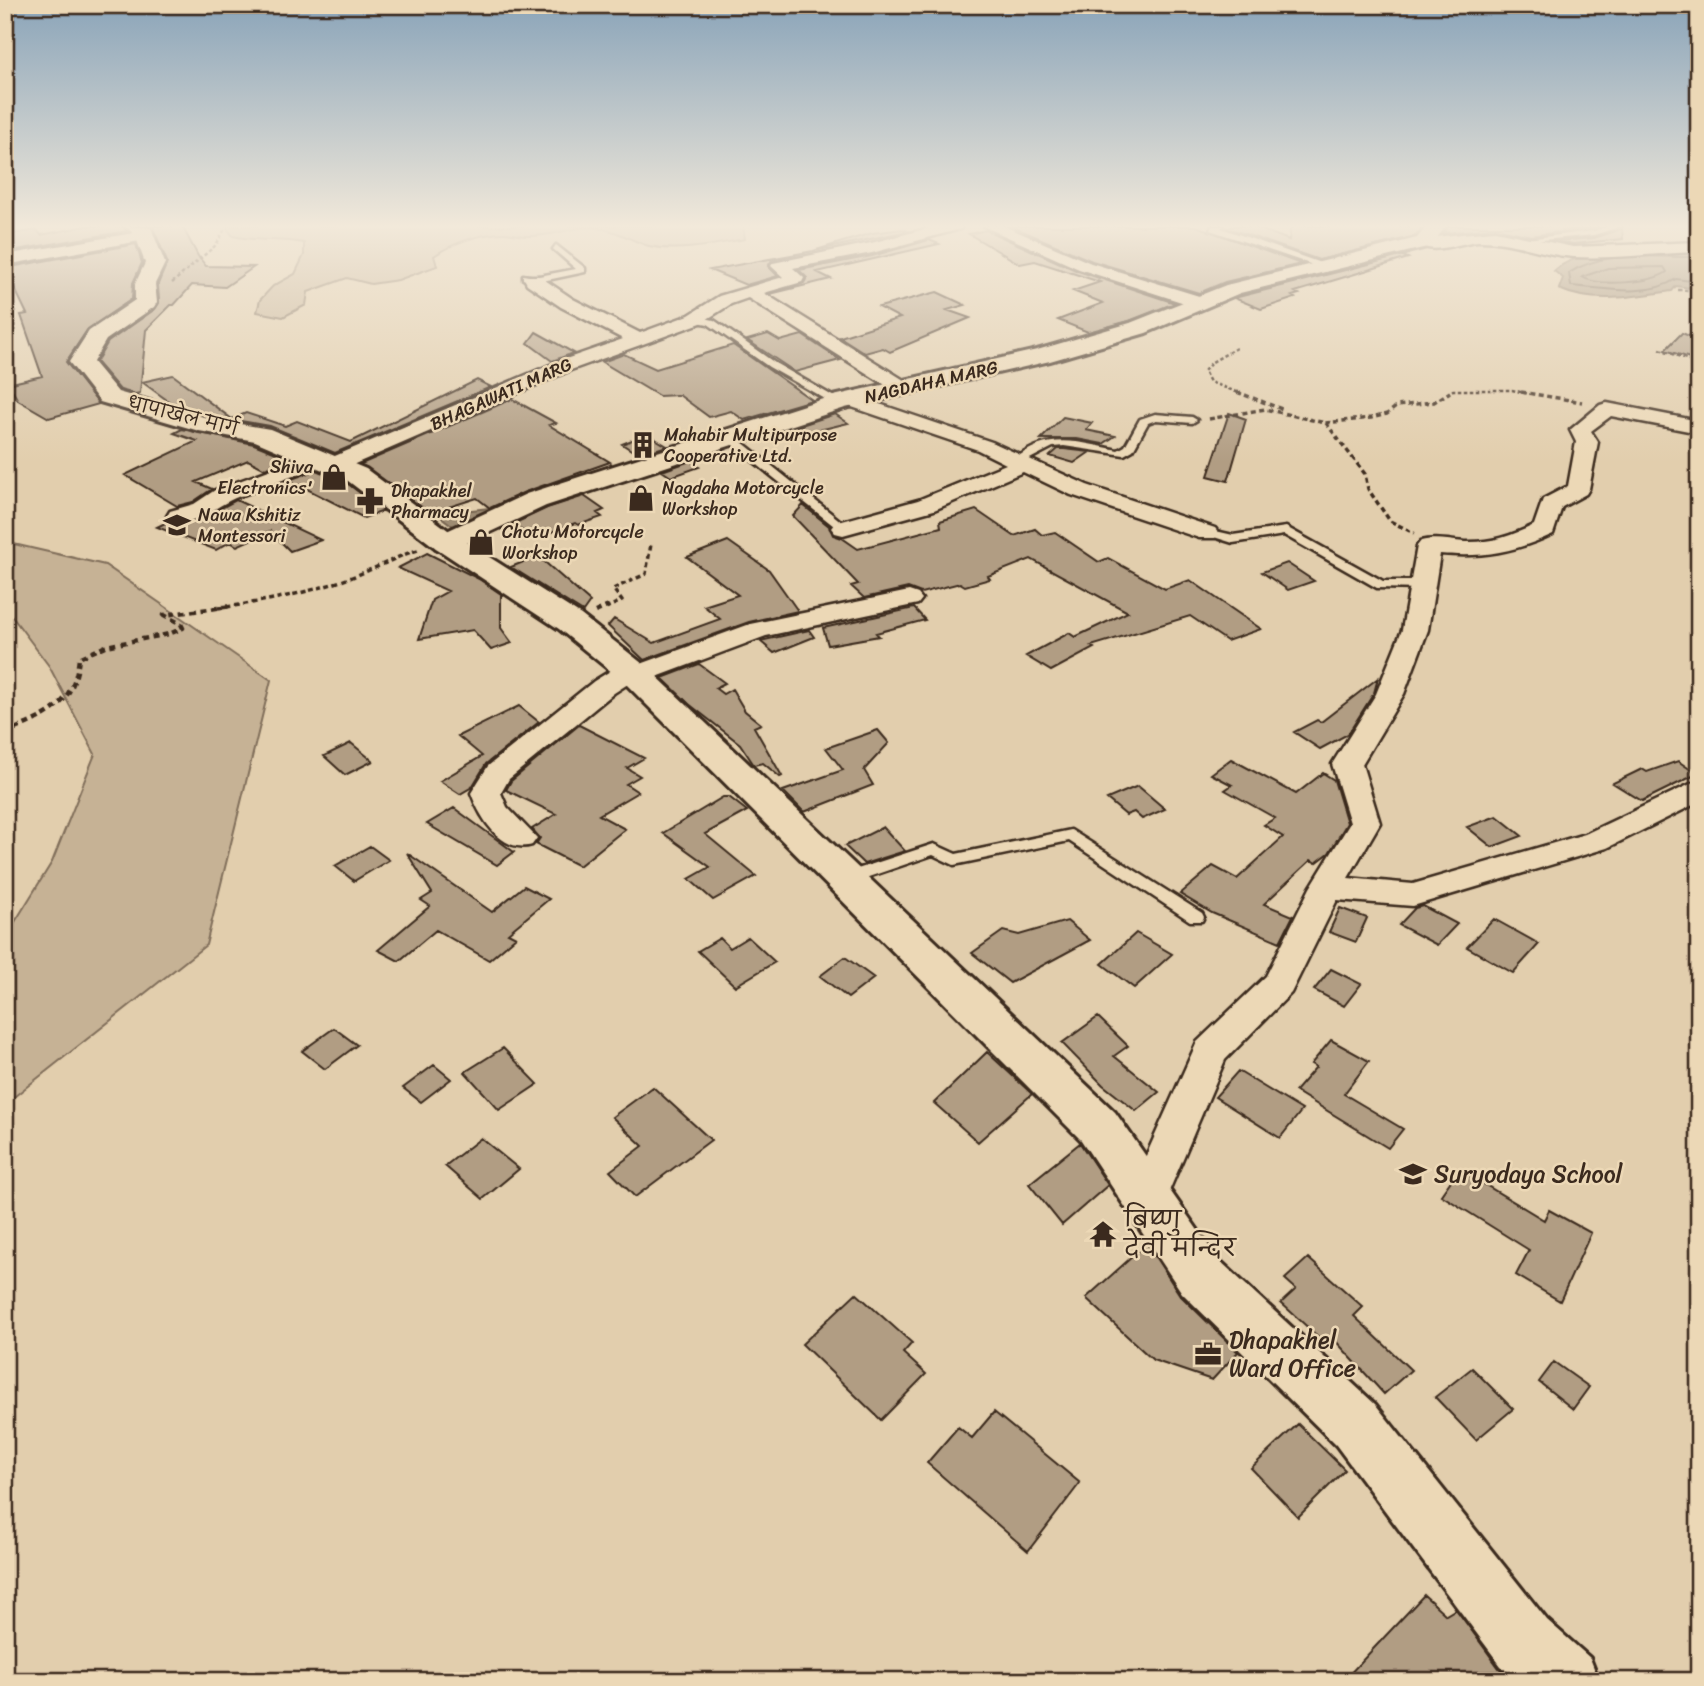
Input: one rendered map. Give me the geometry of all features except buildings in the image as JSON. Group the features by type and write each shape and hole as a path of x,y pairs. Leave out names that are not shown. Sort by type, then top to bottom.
{"main road":[{"name":"धापाखेल मार्ग","path":"142,305 97,336 81,362 109,397 208,426 261,435 357,475 446,542 570,622 633,673 1098,1126 1200,1276 1356,1425 1524,1643 1567,1681"},
{"name":"NAGDAHA MARG","path":"446,542 536,500 728,436 844,401 1042,356 1138,328 1199,305"}],"street":[{"path":"570,305 636,338"},
{"name":"BHAGAWATI MARG","path":"178,516 202,509 223,495 326,462 468,409 518,384 636,338 695,319 718,305"},
{"path":"770,305 905,389"},
{"path":"844,401 985,446 1079,489 1207,533"},
{"path":"1147,1198 1210,1052 1279,984 1326,888 1365,823 1347,764 1390,694 1415,630 1429,546 1489,551 1511,545 1545,530 1552,504 1578,489 1587,442 1580,430 1607,408 1699,427"},
{"path":"843,528 926,505 1021,462"},
{"path":"522,838 493,812 486,793 498,773 604,687 633,673 759,630 909,599"},
{"path":"1326,888 1413,895 1596,841 1699,790"}],"lane":[{"path":"695,319 711,322 772,365 844,401"},
{"path":"1021,462 1051,444 1064,443 1120,453 1129,448 1144,421 1155,417 1192,420"},
{"path":"728,436 843,528"},
{"path":"1207,533 1233,539 1286,531 1381,585 1422,585"},
{"path":"845,879 934,849 954,860 1071,835 1196,917"}],"path":[{"path":"1236,348 1204,370 1210,382 1325,423 1387,414 1397,406 1433,402 1453,390 1512,390 1589,403"},
{"path":"1660,349 1699,364"},
{"path":"1192,420 1227,417 1265,409 1293,413"},
{"path":"1325,423 1365,474 1368,489 1390,521 1421,537 1429,546"},
{"path":"5,733 56,711 79,678 79,658 106,646 169,634 183,628 181,624 164,615 250,604 299,592 366,572 398,556 446,542"},
{"path":"570,622 622,601 613,589 646,574 651,544"}],"shaded area":[{"path":"259,305 306,305 283,317 257,312"},
{"path":"5,542 105,565 271,680 206,945 5,1104 5,938 52,862 95,754 49,666 5,607"}],"water":[{"path":"498,507 504,511 461,532 437,514"}],"place":[{"name":"Mahabir Multipurpose Cooperative Ltd.","path":"643,445"},
{"name":"Shiva Electronics'","path":"334,477"},
{"name":"Nagdaha Motorcycle Workshop","path":"641,498"},
{"name":"Dhapakhel Pharmacy","path":"370,501"},
{"name":"Nawa Kshitiz Montessori","path":"177,525"},
{"name":"Chotu Motorcycle Workshop","path":"481,542"},
{"name":"Suryodaya School","path":"1413,1174"},
{"name":"बिष्णु देवी मन्दिर","path":"1103,1234"},
{"name":"Dhapakhel Ward Office","path":"1208,1354"}]}
